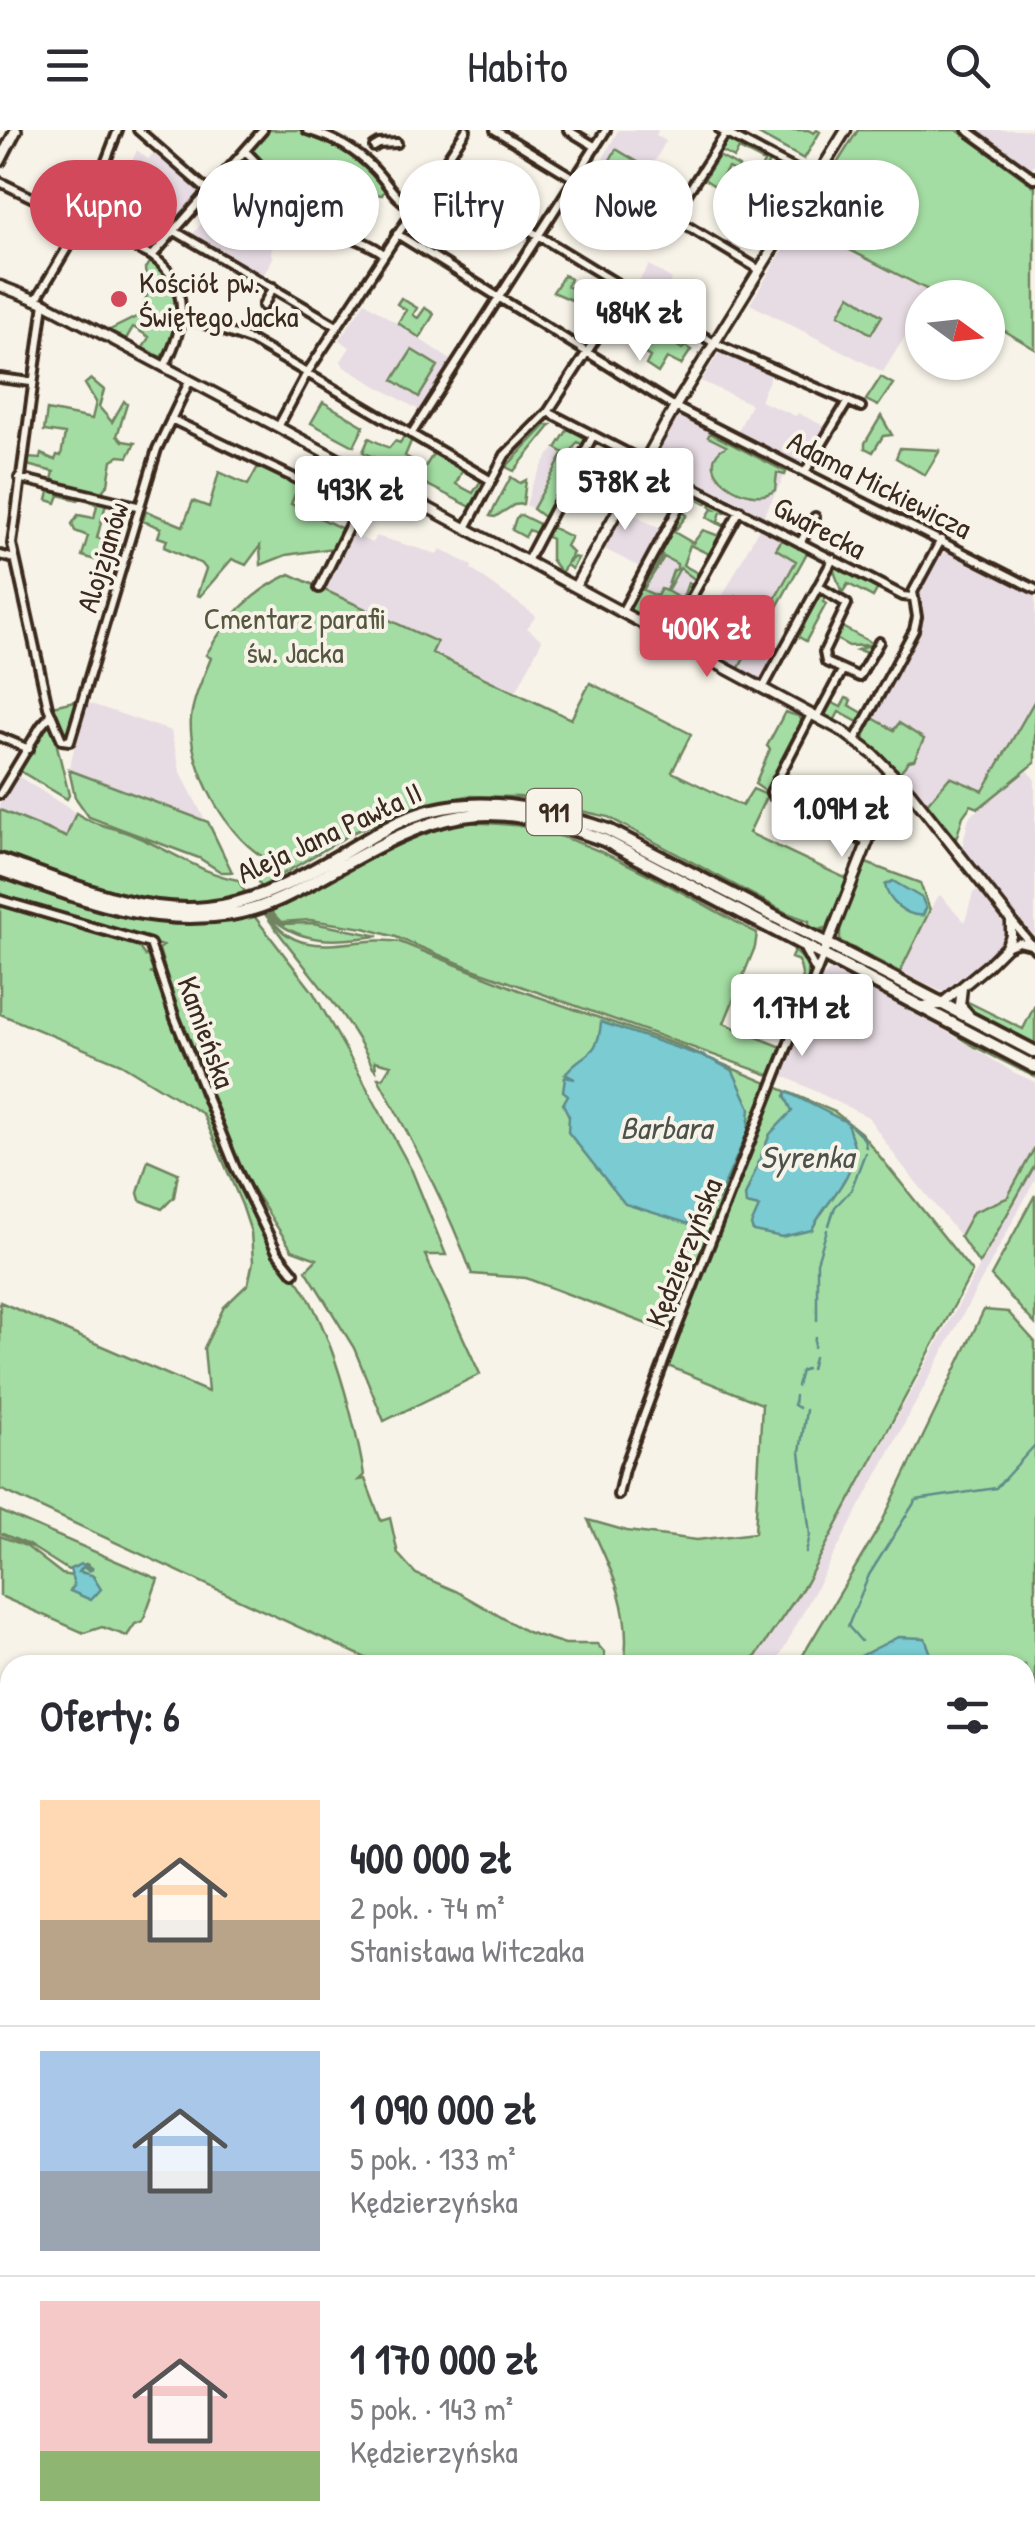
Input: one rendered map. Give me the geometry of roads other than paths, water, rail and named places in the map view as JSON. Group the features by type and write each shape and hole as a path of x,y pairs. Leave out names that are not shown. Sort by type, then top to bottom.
{"main road":[{"path":"0,162 16,130"},
{"name":"Aleja Jana Pawła II","path":"0,870 129,913 166,918 235,908 273,896 391,825 440,808 502,803 554,812 608,830 805,940 940,1005"},
{"name":"Aleja Jana Pawła II","path":"0,860 131,904 235,908"},
{"name":"Aleja Jana Pawła II","path":"826,950 840,966 904,999"},
{"name":"911","path":"904,999 1033,1066"},
{"name":"911","path":"940,1005 1035,1052"}],"street":[{"path":"106,160 118,130"},
{"path":"138,130 155,136 197,179"},
{"path":"236,160 264,130"},
{"path":"307,130 334,139 366,157 399,200"},
{"path":"445,160 466,130"},
{"path":"495,130 560,170"},
{"path":"568,130 596,148"},
{"path":"589,160 606,130"},
{"path":"968,130 1035,179"},
{"path":"693,183 725,131 778,160"},
{"path":"827,160 845,131"},
{"path":"374,147 397,144"},
{"path":"245,151 306,214 338,233 372,244 384,254"},
{"path":"0,182 30,197"},
{"path":"177,225 197,203"},
{"path":"560,206 540,236 714,343 861,407"},
{"path":"693,230 760,270"},
{"path":"177,232 337,326"},
{"path":"278,428 307,373 398,234"},
{"name":"Adama Mickiewicza","path":"398,234 675,407 1035,589"},
{"path":"0,794 45,719 51,716 14,559 13,524 40,302 68,250"},
{"path":"139,250 152,256 172,276 182,316 176,343 163,368"},
{"path":"152,256 157,250"},
{"path":"412,434 531,250"},
{"path":"575,587 675,407 772,250"},
{"path":"0,286 40,302 278,428 854,740 910,792 1034,947"},
{"path":"262,306 273,287"},
{"path":"466,528 504,455 548,412 628,289"},
{"path":"182,316 238,334 490,480"},
{"path":"0,378 31,382"},
{"name":"Alojzjanów","path":"51,716 62,740 70,741 157,449 189,382"},
{"path":"805,472 848,401"},
{"name":"Gwarecka","path":"548,412 903,596 912,597"},
{"path":"170,419 357,508"},
{"path":"527,562 594,436"},
{"path":"19,478 137,506"},
{"path":"319,588 372,479"},
{"path":"622,612 692,485"},
{"path":"669,638 740,510"},
{"path":"800,543 814,517"},
{"path":"854,740 914,630 917,617 912,597 940,540"},
{"path":"0,555 14,559"},
{"path":"762,688 833,559"},
{"path":"818,586 847,604 822,656 826,662 859,677 879,642"},
{"path":"842,671 772,792 868,844"},
{"path":"0,738 29,749"},
{"name":"Kędzierzyńska","path":"618,1495 674,1334 884,804 890,782 886,766"},
{"path":"884,804 895,792 910,792"},
{"name":"Kamieńska","path":"0,900 150,944 225,1144 277,1252 294,1273"},
{"path":"1006,947 1011,920"},
{"path":"834,929 805,940 816,972 840,966"},
{"path":"904,999 940,1005 1006,947 1018,942 1034,947"},
{"path":"962,988 962,1010 984,1027"}],"water":[{"path":"893,881 922,898 926,908 923,915 904,911 894,902 885,885"},
{"name":"Barbara","path":"601,1022 710,1059 733,1071 750,1108 748,1131 718,1199 696,1226 625,1204 568,1132 569,1116 563,1104 568,1095 563,1091 565,1077 575,1079 565,1074 593,1049"},
{"name":"Syrenka","path":"787,1092 848,1123 854,1147 844,1181 812,1230 782,1237 753,1231 751,1225 759,1207 746,1204 745,1196 770,1134 792,1111"},
{"path":"82,1564 93,1570 83,1567 79,1572 92,1575 101,1589 91,1600 70,1591 74,1586 70,1569"},
{"path":"898,1637 925,1638 931,1655 863,1655"}],"waterway":[{"path":"852,1127 866,1147"},
{"path":"829,1225 835,1207 851,1190 865,1153"},
{"path":"817,1320 817,1262 827,1230"},
{"path":"814,1347 815,1337"},
{"path":"811,1369 814,1357"},
{"path":"797,1386 801,1371 806,1369"},
{"path":"795,1396 794,1405 799,1408"},
{"path":"806,1410 800,1452 810,1535 806,1553"},
{"path":"861,1641 848,1626 869,1575 916,1500 996,1488 1035,1445"}],"place":[{"name":"Kościół pw. Świętego Jacka","path":"119,299"}],"park label":[{"name":"Cmentarz parafii św. Jacka","path":"295,635"}]}
